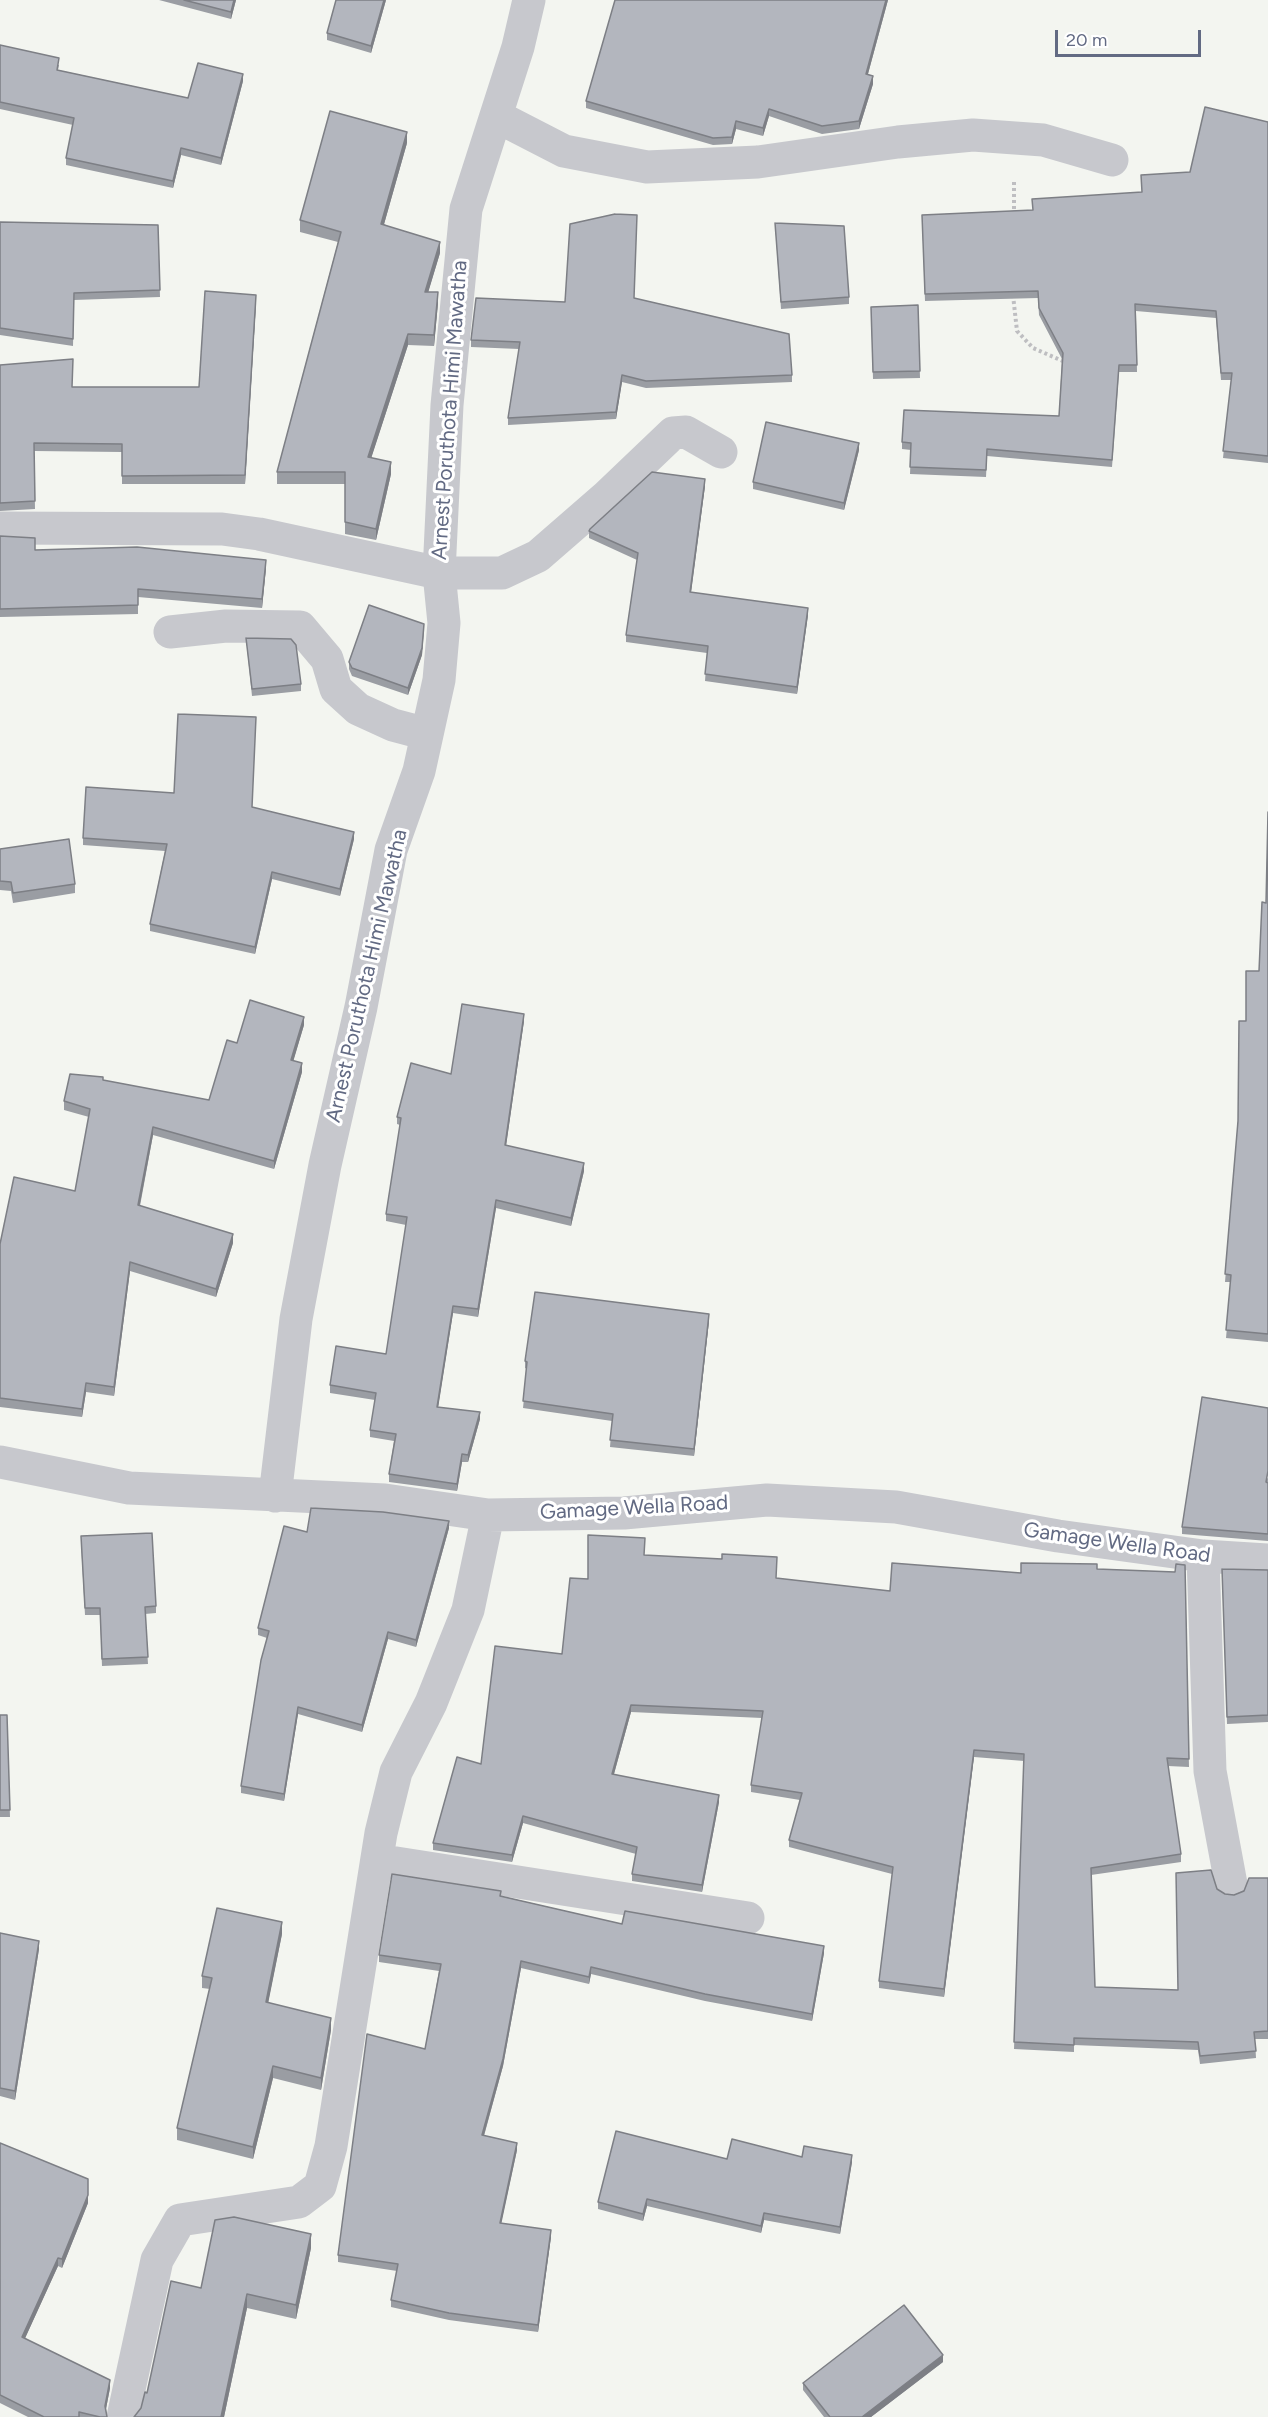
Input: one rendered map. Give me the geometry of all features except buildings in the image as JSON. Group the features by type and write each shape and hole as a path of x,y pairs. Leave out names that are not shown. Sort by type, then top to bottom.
{"street":[{"name":"Arnest Poruthota Himi Mawatha","path":"275,1496 296,1319 325,1165 361,1007 391,850 419,771 439,680 444,623 439,573 447,405 466,209 496,116 529,0"},
{"path":"496,116 564,151 647,167 758,162 898,142 974,135 1043,140 1112,160"},
{"path":"0,528 222,529 259,534 439,573 502,573 538,556 607,496 673,433 686,432 721,452"},
{"path":"170,632 226,626 300,627 327,659 336,689 358,708 393,725 427,734"},
{"name":"Gamage Wella Road","path":"0,1462 129,1488 385,1500 489,1515 624,1513 767,1500 896,1507 1058,1536 1203,1556 1268,1560"},
{"path":"123,2417 157,2260 180,2220 299,2202 320,2186 331,2146 377,1860 396,1772 431,1703 468,1610 489,1515"},
{"path":"1203,1556 1210,1771 1231,1884"},
{"path":"377,1860 748,1918"}],"path":[{"path":"1014,138 1014,221"},
{"path":"1014,288 1017,331 1034,348 1071,365"}]}
